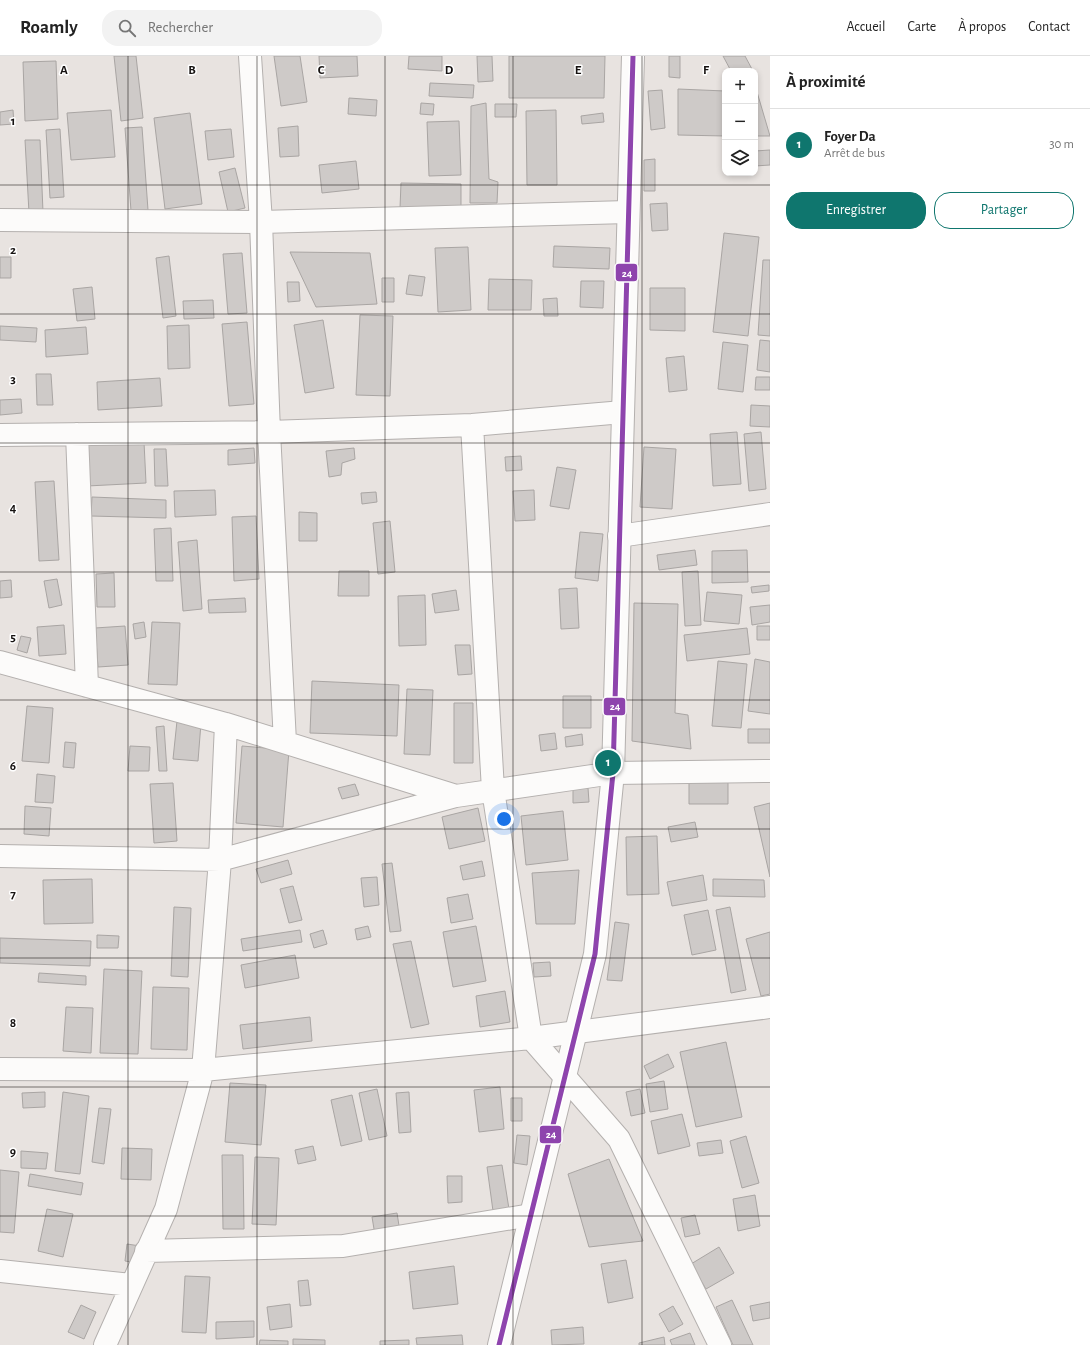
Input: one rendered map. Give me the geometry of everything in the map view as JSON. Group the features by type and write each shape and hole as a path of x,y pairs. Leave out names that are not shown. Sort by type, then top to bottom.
{"street":[{"path":"250,56 261,222 269,432 285,742"},
{"path":"499,1345 595,954 613,773 633,56"},
{"path":"0,220 261,222 628,212"},
{"path":"0,435 269,432 472,425 623,412"},
{"path":"472,425 493,790 531,1038 619,1139 720,1345"},
{"path":"77,434 87,686"},
{"path":"619,536 770,514"},
{"path":"0,662 226,724 456,796"},
{"path":"105,1345 166,1209 203,1070 220,860 226,724"},
{"path":"0,856 220,860 456,796 613,773 770,770"},
{"path":"0,1069 203,1070 576,1033 770,1007"},
{"path":"146,1251 343,1246 530,1215"},
{"path":"0,1271 131,1285"}],"building":[{"path":"114,56 136,56 143,118 121,121"},
{"path":"274,56 300,56 307,102 281,106"},
{"path":"319,56 357,56 358,76 320,78"},
{"path":"409,56 442,56 442,71 408,69"},
{"path":"477,56 492,56 493,81 478,82"},
{"path":"509,56 605,56 604,98 509,98"},
{"path":"669,56 680,56 680,78 669,77"},
{"path":"723,56 745,56 751,68 729,68"},
{"path":"56,61 58,119 25,121 23,62"},
{"path":"430,83 474,85 473,98 429,96"},
{"path":"678,89 722,91 722,136 678,135"},
{"path":"662,90 665,128 651,130 648,91"},
{"path":"758,95 770,136 758,136"},
{"path":"349,98 377,100 376,116 348,114"},
{"path":"421,103 434,104 433,115 420,114"},
{"path":"486,103 489,179 498,182 497,203 470,203 471,106"},
{"path":"495,104 517,104 516,117 495,117"},
{"path":"13,110 14,124 0,125 0,112"},
{"path":"111,110 115,157 71,160 67,113"},
{"path":"556,110 557,185 527,185 526,111"},
{"path":"190,113 202,204 165,209 154,118"},
{"path":"603,113 604,122 582,124 581,116"},
{"path":"459,121 461,175 429,176 427,122"},
{"path":"298,126 299,156 280,157 278,128"},
{"path":"142,127 148,210 131,211 125,128"},
{"path":"60,129 64,197 50,198 46,130"},
{"path":"231,129 234,157 208,160 205,131"},
{"path":"25,140 40,140 43,212 29,213"},
{"path":"770,150 770,165 758,166 758,151"},
{"path":"655,159 655,191 644,191 644,160"},
{"path":"356,161 359,189 322,193 319,165"},
{"path":"235,168 245,208 228,212 219,172"},
{"path":"401,183 461,184 461,208 400,208"},
{"path":"667,203 668,230 652,231 650,204"},
{"path":"724,233 759,237 748,336 713,332"},
{"path":"554,246 610,248 609,269 553,267"},
{"path":"468,247 471,310 438,312 435,248"},
{"path":"290,252 370,253 377,304 316,307"},
{"path":"242,253 247,313 228,314 223,254"},
{"path":"169,256 176,316 163,318 156,258"},
{"path":"0,257 11,257 11,278 0,278"},
{"path":"763,260 770,260 770,336 758,335"},
{"path":"409,275 425,277 422,296 406,294"},
{"path":"382,278 394,278 394,302 382,302"},
{"path":"489,279 532,280 531,310 488,310"},
{"path":"581,281 604,281 603,308 580,307"},
{"path":"287,282 299,282 300,301 288,302"},
{"path":"92,287 95,319 77,321 73,289"},
{"path":"650,288 685,288 685,331 650,330"},
{"path":"557,298 558,316 544,316 543,299"},
{"path":"213,300 214,318 184,319 183,301"},
{"path":"360,315 393,316 390,396 356,395"},
{"path":"323,320 334,388 305,393 294,325"},
{"path":"247,322 254,404 229,406 222,324"},
{"path":"189,325 190,368 168,369 167,326"},
{"path":"0,326 37,328 36,342 0,340"},
{"path":"86,327 88,354 46,357 45,330"},
{"path":"760,340 770,341 770,372 757,370"},
{"path":"723,342 748,345 743,392 718,389"},
{"path":"684,356 687,390 669,392 666,358"},
{"path":"36,374 51,374 53,405 37,405"},
{"path":"756,377 770,377 770,390 755,390"},
{"path":"160,378 162,406 98,410 97,382"},
{"path":"21,399 22,413 0,415 0,400"},
{"path":"751,405 770,406 770,427 750,426"},
{"path":"737,432 741,484 713,486 710,434"},
{"path":"761,432 766,489 749,491 744,434"},
{"path":"144,442 146,483 87,486 85,445"},
{"path":"644,447 676,449 672,509 640,507"},
{"path":"254,448 255,463 228,465 228,450"},
{"path":"354,448 355,459 342,463 341,475 329,477 326,451"},
{"path":"154,449 166,449 168,486 155,486"},
{"path":"521,456 522,470 506,471 505,457"},
{"path":"557,467 576,470 569,509 550,506"},
{"path":"54,481 59,560 39,561 35,482"},
{"path":"215,490 216,515 175,517 174,491"},
{"path":"534,490 535,520 515,521 513,491"},
{"path":"376,492 377,502 362,504 361,493"},
{"path":"92,497 166,500 166,518 91,516"},
{"path":"299,512 317,513 317,541 299,541"},
{"path":"256,516 259,579 234,581 232,517"},
{"path":"390,521 395,572 378,574 373,523"},
{"path":"171,528 173,581 156,581 154,529"},
{"path":"580,532 603,534 598,581 575,578"},
{"path":"197,540 202,609 183,611 178,542"},
{"path":"695,550 697,565 659,570 657,555"},
{"path":"747,550 748,582 712,583 712,551"},
{"path":"339,571 369,571 369,596 338,596"},
{"path":"698,571 701,625 685,626 682,572"},
{"path":"114,573 115,607 97,607 96,574"},
{"path":"57,579 62,605 49,608 44,581"},
{"path":"11,580 12,597 0,598 0,581"},
{"path":"769,585 769,591 752,593 751,587"},
{"path":"577,588 579,628 561,629 559,589"},
{"path":"456,590 459,610 435,613 432,594"},
{"path":"707,592 742,595 739,624 704,621"},
{"path":"425,595 426,645 399,646 398,596"},
{"path":"245,598 246,612 209,613 208,600"},
{"path":"634,603 678,604 675,713 688,715 691,749 632,741"},
{"path":"770,605 770,622 752,625 750,607"},
{"path":"144,622 146,637 135,639 133,624"},
{"path":"152,622 180,623 177,685 148,684"},
{"path":"64,625 66,654 39,656 37,627"},
{"path":"125,626 128,665 98,667 95,628"},
{"path":"757,626 770,626 770,640 757,640"},
{"path":"747,628 750,654 687,661 684,635"},
{"path":"21,636 31,638 27,653 17,650"},
{"path":"455,645 470,645 472,674 458,675"},
{"path":"755,659 770,662 770,714 748,711"},
{"path":"718,661 747,664 741,728 712,726"},
{"path":"312,681 399,685 397,736 310,733"},
{"path":"407,689 433,690 430,755 404,754"},
{"path":"563,696 591,696 591,728 563,728"},
{"path":"454,703 473,703 473,763 454,763"},
{"path":"27,706 53,708 49,763 22,761"},
{"path":"177,721 201,723 198,761 173,759"},
{"path":"164,726 167,771 159,771 156,727"},
{"path":"748,729 770,729 770,743 748,743"},
{"path":"555,733 557,749 541,751 539,735"},
{"path":"582,734 583,745 566,747 565,737"},
{"path":"65,742 76,743 74,768 63,767"},
{"path":"130,746 150,747 149,771 128,771"},
{"path":"242,746 289,750 283,827 236,823"},
{"path":"37,774 55,776 53,803 35,802"},
{"path":"689,781 728,781 728,804 689,804"},
{"path":"173,783 177,841 154,843 150,784"},
{"path":"355,784 359,795 342,799 338,788"},
{"path":"588,788 589,802 573,803 573,789"},
{"path":"770,803 770,877 754,807"},
{"path":"25,806 51,808 49,836 24,834"},
{"path":"478,808 485,841 449,849 442,817"},
{"path":"563,811 568,860 526,865 521,816"},
{"path":"695,822 698,837 671,842 668,827"},
{"path":"657,836 659,894 627,895 626,837"},
{"path":"288,860 292,874 261,883 256,869"},
{"path":"482,861 485,876 463,880 460,866"},
{"path":"392,863 401,931 390,932 382,864"},
{"path":"579,870 575,924 536,924 532,873"},
{"path":"703,875 707,900 672,906 667,882"},
{"path":"377,877 379,905 364,907 361,878"},
{"path":"92,879 93,923 44,924 43,880"},
{"path":"713,879 764,880 765,897 713,896"},
{"path":"293,886 302,920 289,923 280,889"},
{"path":"468,894 473,919 451,923 447,898"},
{"path":"174,907 191,908 188,977 171,976"},
{"path":"730,907 746,990 731,993 716,910"},
{"path":"708,910 716,950 692,955 684,915"},
{"path":"615,922 629,924 622,981 607,980"},
{"path":"368,926 371,937 357,940 355,929"},
{"path":"476,926 486,981 453,987 443,932"},
{"path":"300,930 302,942 243,951 241,939"},
{"path":"323,930 327,944 314,948 310,934"},
{"path":"770,932 770,994 761,996 746,939"},
{"path":"97,935 119,936 118,948 97,948"},
{"path":"0,938 91,941 90,966 0,963"},
{"path":"411,941 429,1024 411,1028 393,944"},
{"path":"295,955 299,978 245,988 241,965"},
{"path":"550,962 551,976 534,977 533,963"},
{"path":"104,969 142,971 138,1054 100,1053"},
{"path":"39,973 86,976 86,985 38,982"},
{"path":"153,987 189,988 187,1050 151,1049"},
{"path":"505,991 510,1022 480,1027 476,996"},
{"path":"66,1007 93,1008 91,1053 63,1051"},
{"path":"310,1017 312,1041 243,1049 240,1025"},
{"path":"726,1042 742,1117 696,1127 680,1052"},
{"path":"668,1054 674,1067 650,1079 644,1066"},
{"path":"664,1081 668,1109 650,1112 646,1084"},
{"path":"230,1083 266,1085 261,1145 225,1142"},
{"path":"500,1087 504,1129 479,1132 474,1090"},
{"path":"377,1089 387,1136 369,1140 359,1093"},
{"path":"640,1089 645,1113 631,1116 626,1092"},
{"path":"45,1092 45,1107 23,1108 22,1093"},
{"path":"63,1092 89,1096 80,1174 55,1171"},
{"path":"409,1092 411,1132 399,1133 396,1093"},
{"path":"352,1095 362,1141 341,1146 331,1100"},
{"path":"511,1098 522,1098 522,1121 511,1121"},
{"path":"99,1108 111,1109 104,1164 92,1162"},
{"path":"682,1114 690,1146 658,1154 651,1121"},
{"path":"517,1135 530,1136 527,1165 514,1163"},
{"path":"746,1136 759,1183 742,1188 730,1141"},
{"path":"721,1140 723,1153 699,1156 697,1143"},
{"path":"313,1146 316,1160 298,1164 295,1150"},
{"path":"122,1148 152,1149 151,1180 121,1179"},
{"path":"21,1151 48,1153 46,1169 21,1168"},
{"path":"222,1155 243,1155 244,1229 223,1229"},
{"path":"255,1157 279,1158 276,1225 252,1224"},
{"path":"609,1159 643,1241 589,1247 568,1174"},
{"path":"502,1165 509,1209 493,1211 487,1167"},
{"path":"0,1170 19,1172 14,1233 0,1232"},
{"path":"30,1174 83,1183 81,1195 28,1186"},
{"path":"447,1176 462,1176 462,1202 448,1203"},
{"path":"755,1195 760,1226 738,1231 733,1199"},
{"path":"47,1209 73,1214 63,1257 38,1251"},
{"path":"397,1213 400,1232 375,1235 372,1217"},
{"path":"695,1215 700,1234 685,1237 681,1218"},
{"path":"127,1244 140,1246 138,1263 125,1261"},
{"path":"719,1247 734,1273 706,1289 691,1264"},
{"path":"626,1260 633,1298 608,1303 601,1264"},
{"path":"454,1266 458,1304 413,1309 409,1272"},
{"path":"185,1276 210,1277 206,1333 182,1332"},
{"path":"308,1280 311,1305 300,1306 298,1281"},
{"path":"732,1300 753,1345 733,1345 716,1307"},
{"path":"770,1302 770,1318 753,1321 750,1306"},
{"path":"290,1304 292,1327 270,1330 267,1307"},
{"path":"81,1305 96,1312 84,1339 68,1332"},
{"path":"673,1306 683,1324 669,1332 659,1314"},
{"path":"254,1321 254,1337 216,1339 216,1322"},
{"path":"583,1327 584,1344 552,1345 551,1330"},
{"path":"690,1333 695,1345 672,1345 670,1340"},
{"path":"462,1335 463,1345 417,1345 416,1338"},
{"path":"664,1337 665,1345 639,1345 639,1343"},
{"path":"293,1339 325,1340 325,1345 293,1345"},
{"path":"260,1340 288,1341 288,1345 259,1345"},
{"path":"409,1340 409,1345 380,1345 380,1341"}],"transit line":[{"name":"24","path":"499,1345 595,954 613,773 633,56"}],"place":[{"name":"Foyer Da","path":"608,763"}]}
